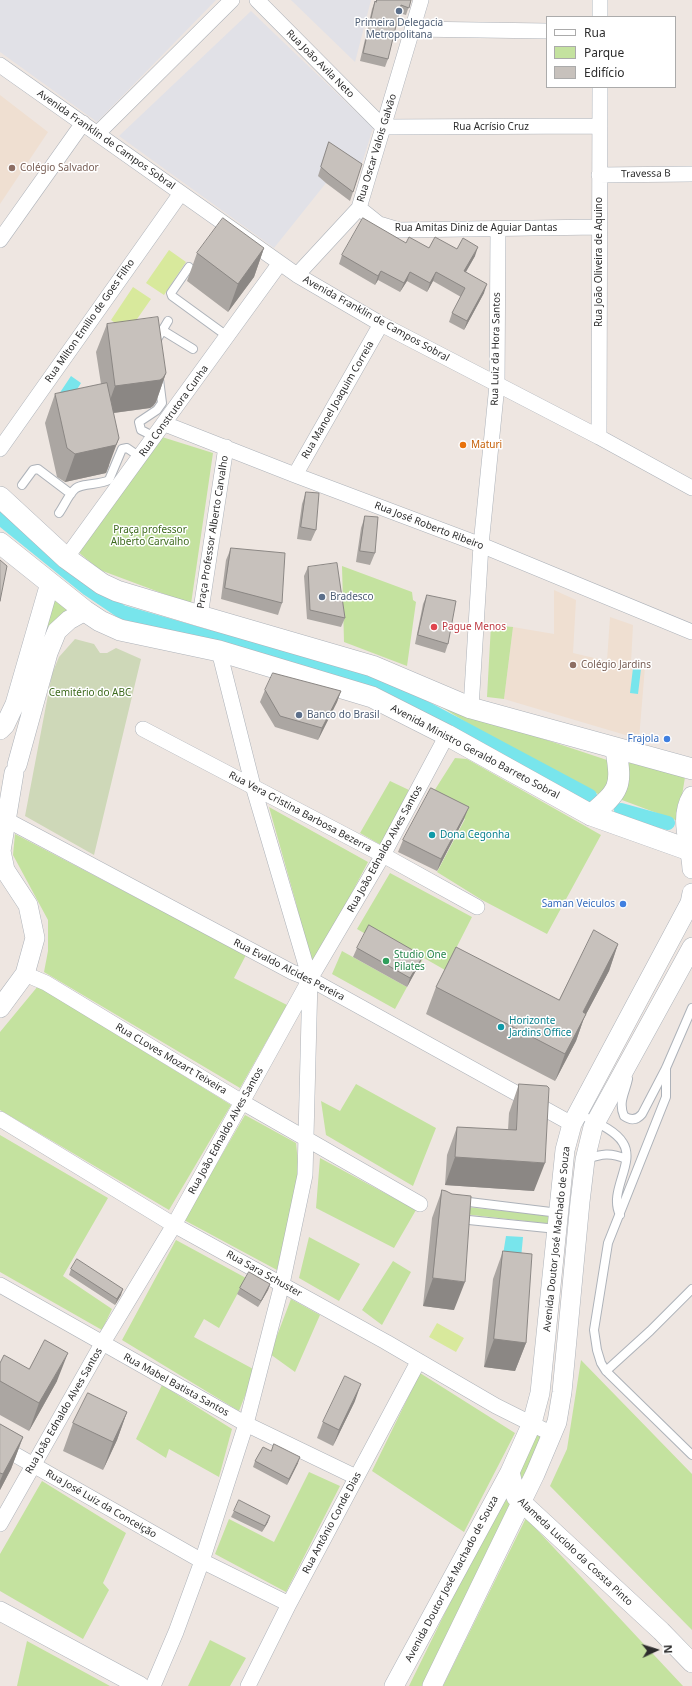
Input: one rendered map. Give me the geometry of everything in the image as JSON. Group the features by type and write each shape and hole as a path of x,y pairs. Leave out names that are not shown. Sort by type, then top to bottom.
{"main road":[{"path":"0,498 66,558 102,584 117,591 372,666 471,708 616,750 692,769"},
{"name":"Avenida Ministro Geraldo Barreto Sobral","path":"0,543 85,611 100,621 120,630 219,651 372,697 447,735 591,815 691,857"},
{"path":"591,815 610,797 619,782 620,770 616,750"}],"street":[{"path":"98,133 232,0"},
{"name":"Rua João Avila Neto","path":"257,0 383,128"},
{"name":"Rua Oscar Valois Galvão","path":"297,275 359,208 421,0"},
{"path":"600,0 600,16"},
{"path":"412,29 546,31"},
{"name":"Avenida Franklin de Campos Sobral","path":"0,65 297,275 381,324 599,437 692,488"},
{"name":"Rua João Oliveira de Aquino","path":"599,437 600,88"},
{"path":"0,240 83,123"},
{"name":"Rua Acrísio Cruz","path":"383,128 600,126"},
{"name":"Travessa B","path":"600,175 692,174"},
{"name":"Rua Milton Emilio de Goes Filho","path":"0,449 181,193"},
{"name":"Rua Amitas Diniz de Aguiar Dantas","path":"359,208 379,224 399,230 498,230 599,227"},
{"name":"Rua Luiz da Hora Santos","path":"471,708 481,545 497,385 498,230"},
{"name":"Rua Construtora Cunha","path":"66,558 165,424 280,263"},
{"name":"Rua Manoel Joaquim Correia","path":"295,475 381,324"},
{"name":"Rua José Roberto Ribeiro","path":"165,424 481,545 692,632"},
{"name":"Praça Professor Alberto Carvalho","path":"200,616 226,447"},
{"path":"0,730 5,724 15,704 50,583"},
{"path":"0,1007 25,974 35,938 28,906 6,880 1,851 5,819 16,769 48,653 57,631 70,620 85,611"},
{"path":"153,1686 176,1632 202,1561 246,1424 282,1284 305,1175 310,979 253,786 219,651"},
{"name":"Rua Vera Cristina Barbosa Bezerra","path":"143,729 383,855 477,907"},
{"name":"Rua João Ednaldo Alves Santos","path":"0,1524 102,1344 174,1225 310,979 383,855 447,735"},
{"path":"0,741 7,744 16,757 16,769 10,780 0,786"},
{"path":"691,857 685,822 688,806 692,796"},
{"name":"Rua Evaldo Alcides Pereira","path":"5,819 292,972 310,979 574,1118"},
{"name":"Avenida Doutor José Machado de Souza","path":"532,1423 542,1379 565,1150 574,1118 690,903 692,893"},
{"name":"Avenida Doutor José Machado de Souza","path":"552,1434 557,1422 562,1392 579,1209 585,1160 593,1129 692,947"},
{"name":"Rua CLoves Mozart Teixeira","path":"25,974 46,983 306,1140 420,1204"},
{"name":"Rua Sara Schuster","path":"0,1119 174,1225 282,1284 496,1406 552,1434"},
{"name":"Rua Mabel Batista Santos","path":"0,1285 246,1424 356,1477"},
{"name":"Rua Antônio Conde Dias","path":"248,1686 289,1604 418,1362"},
{"path":"510,1472 532,1423"},
{"name":"Alameda Luciolo da Cossta Pinto","path":"520,1502 530,1484 552,1434"},
{"name":"Rua José Luiz da Conceição","path":"0,1446 202,1561 289,1604"},
{"name":"Avenida Doutor José Machado de Souza","path":"394,1686 510,1472"},
{"name":"Alameda Luciolo da Cossta Pinto","path":"510,1472 513,1488 516,1497 520,1502 661,1631 692,1663"},
{"path":"432,1686 520,1502"},
{"path":"0,1611 140,1686"}],"lane":[{"path":"188,267 171,293 172,296 227,336"},
{"path":"153,346 168,321"},
{"path":"162,330 193,349"},
{"path":"155,437 141,430 139,422 157,410 162,403 157,368"},
{"path":"59,513 77,487 104,483 109,480 122,449 127,448 140,457"},
{"path":"22,485 33,470 38,469 71,494"},
{"path":"632,1057 621,1108 624,1116 629,1119 639,1118 642,1114 666,1068 692,1008"},
{"path":"666,1068 666,1097 608,1243 594,1330 597,1350 601,1363 606,1371 692,1455"},
{"path":"574,1118 596,1122 623,1142 627,1152 617,1193 616,1206 620,1215"},
{"path":"585,1160 600,1154 614,1154 626,1159"},
{"path":"450,1199 559,1221"},
{"path":"450,1218 559,1221"},
{"path":"606,1371 650,1331 692,1289"}],"shaded area":[{"path":"0,0 216,0 97,122 0,52"},
{"path":"291,0 371,0 355,62"},
{"path":"251,11 373,128 359,173 318,175 326,183 274,248 119,136"},
{"name":"Colégio Salvador","path":"0,95 48,132 0,204"},
{"name":"Colégio Jardins","path":"554,590 576,600 573,653 607,661 610,617 633,625 631,663 645,667 639,739 504,699 513,627 554,634"}],"green space":[{"path":"169,250 186,262 164,295 146,283"},
{"path":"133,287 151,299 128,332 111,320"},
{"name":"Praça professor Alberto Carvalho","path":"162,437 213,453 191,604 100,570 77,551"},
{"path":"342,566 412,592 413,600 416,602 407,666 344,642"},
{"path":"52,588 74,607 37,667"},
{"path":"491,625 513,627 504,699 487,697"},
{"name":"Cemitério do ABC","path":"75,639 94,644 100,653 107,653 116,648 141,659 94,855 25,816 52,674 59,657"},
{"path":"435,703 616,763 605,793 598,794 504,746"},
{"path":"455,758 467,759 601,835 547,934 482,900 437,872 465,819 429,799"},
{"path":"627,762 685,777 678,821 614,797"},
{"path":"390,781 409,790 381,845 360,833"},
{"path":"269,807 368,862 315,963 310,963 296,903"},
{"path":"15,834 246,955 234,978 287,1005 240,1088 44,972 48,951 48,920 13,855"},
{"path":"390,873 472,917 445,970 424,958 419,965 357,929"},
{"path":"342,951 407,987 395,1009 332,974"},
{"path":"38,986 231,1105 169,1210 0,1110 0,1032"},
{"path":"356,1084 436,1128 413,1186 326,1135 321,1101 340,1111"},
{"path":"245,1115 296,1143 299,1172 277,1270 184,1220"},
{"path":"0,1135 108,1198 63,1276 112,1309 102,1330 0,1272"},
{"path":"320,1158 416,1210 394,1248 316,1208"},
{"path":"447,1205 552,1216 552,1224 446,1212"},
{"path":"309,1237 360,1264 339,1301 299,1278"},
{"path":"176,1240 246,1278 219,1328 204,1319 194,1337 255,1370 239,1411 122,1340"},
{"path":"393,1261 411,1272 382,1325 362,1310"},
{"path":"291,1299 320,1315 295,1372 270,1354"},
{"path":"437,1323 464,1338 456,1352 429,1337"},
{"path":"581,1360 692,1474 692,1630 550,1486 567,1449"},
{"path":"420,1373 515,1433 464,1532 372,1471"},
{"path":"162,1385 232,1429 219,1477 169,1449 166,1458 136,1439"},
{"path":"535,1433 544,1438 522,1480 516,1469"},
{"path":"309,1472 340,1486 286,1592 215,1554 229,1519 274,1542"},
{"path":"42,1481 126,1533 103,1583 109,1590 83,1639 0,1591 0,1554"},
{"path":"504,1493 516,1501 425,1686 409,1686"},
{"path":"526,1518 683,1686 443,1686"},
{"path":"210,1640 246,1658 230,1686 188,1686"},
{"path":"27,1641 110,1686 17,1686"}],"water":[{"path":"71,376 81,383 68,404 57,397"},
{"path":"633,668 641,669 638,694 630,693"},
{"path":"506,1236 523,1237 520,1269 501,1267"}],"building":[{"path":"377,0 411,0 409,8 401,5 388,59 363,53 375,1 376,2"},
{"path":"329,142 362,164 353,192 321,167"},
{"path":"223,218 264,248 238,284 197,253"},
{"path":"363,218 406,243 409,237 429,248 435,237 457,249 463,238 478,247 464,271 487,284 467,321 452,313 465,288 436,272 430,283 410,272 404,283 381,271 378,276 342,255"},
{"path":"158,317 166,373 163,378 160,380 115,386 107,324"},
{"path":"107,383 119,438 116,445 75,454 67,448 55,394"},
{"path":"306,492 319,493 316,530 301,527"},
{"path":"365,516 378,517 375,553 360,551"},
{"path":"231,548 285,553 282,603 225,588"},
{"path":"0,560 7,566 0,601"},
{"name":"Bradesco","path":"337,563 345,618 310,610 308,567"},
{"name":"Pague Menos","path":"427,595 456,601 448,644 418,635"},
{"name":"Banco do Brasil","path":"273,673 341,691 322,728 280,716 265,690"},
{"name":"Dona Cegonha","path":"431,788 469,807 441,859 403,840"},
{"name":"Studio One Pilates","path":"369,925 423,956 410,978 357,948"},
{"path":"594,930 618,944 583,1012 586,1014 565,1054 436,987 456,947 559,1000"},
{"path":"519,1084 547,1086 549,1088 545,1163 455,1157 457,1127 516,1130"},
{"path":"442,1190 452,1194 471,1196 465,1282 433,1278"},
{"path":"503,1251 532,1254 526,1343 494,1339"},
{"path":"77,1259 123,1289 117,1299 71,1269"},
{"path":"249,1272 270,1284 261,1301 240,1288"},
{"path":"45,1340 68,1353 39,1403 0,1381 0,1363 4,1355 29,1369"},
{"path":"345,1376 361,1384 339,1430 323,1422"},
{"path":"88,1393 127,1412 113,1442 73,1423"},
{"path":"0,1424 23,1437 3,1474 0,1473"},
{"path":"274,1444 300,1457 289,1479 255,1461 263,1447 271,1451"},
{"path":"239,1500 270,1516 265,1526 234,1511"}],"waterway":[{"path":"0,518 88,589 122,612 202,635 373,680 590,796"},
{"path":"621,810 668,823"}],"place":[{"name":"Primeira Delegacia Metropolitana","path":"399,11"},
{"name":"Colégio Salvador","path":"12,168"},
{"name":"Maturi","path":"463,445"},
{"name":"Bradesco","path":"322,597"},
{"name":"Pague Menos","path":"434,627"},
{"name":"Colégio Jardins","path":"573,665"},
{"name":"Banco do Brasil","path":"299,715"},
{"name":"Frajola","path":"667,739"},
{"name":"Dona Cegonha","path":"432,835"},
{"name":"Saman Veiculos","path":"623,904"},
{"name":"Studio One Pilates","path":"386,961"},
{"name":"Horizonte Jardins Office","path":"501,1027"}]}
